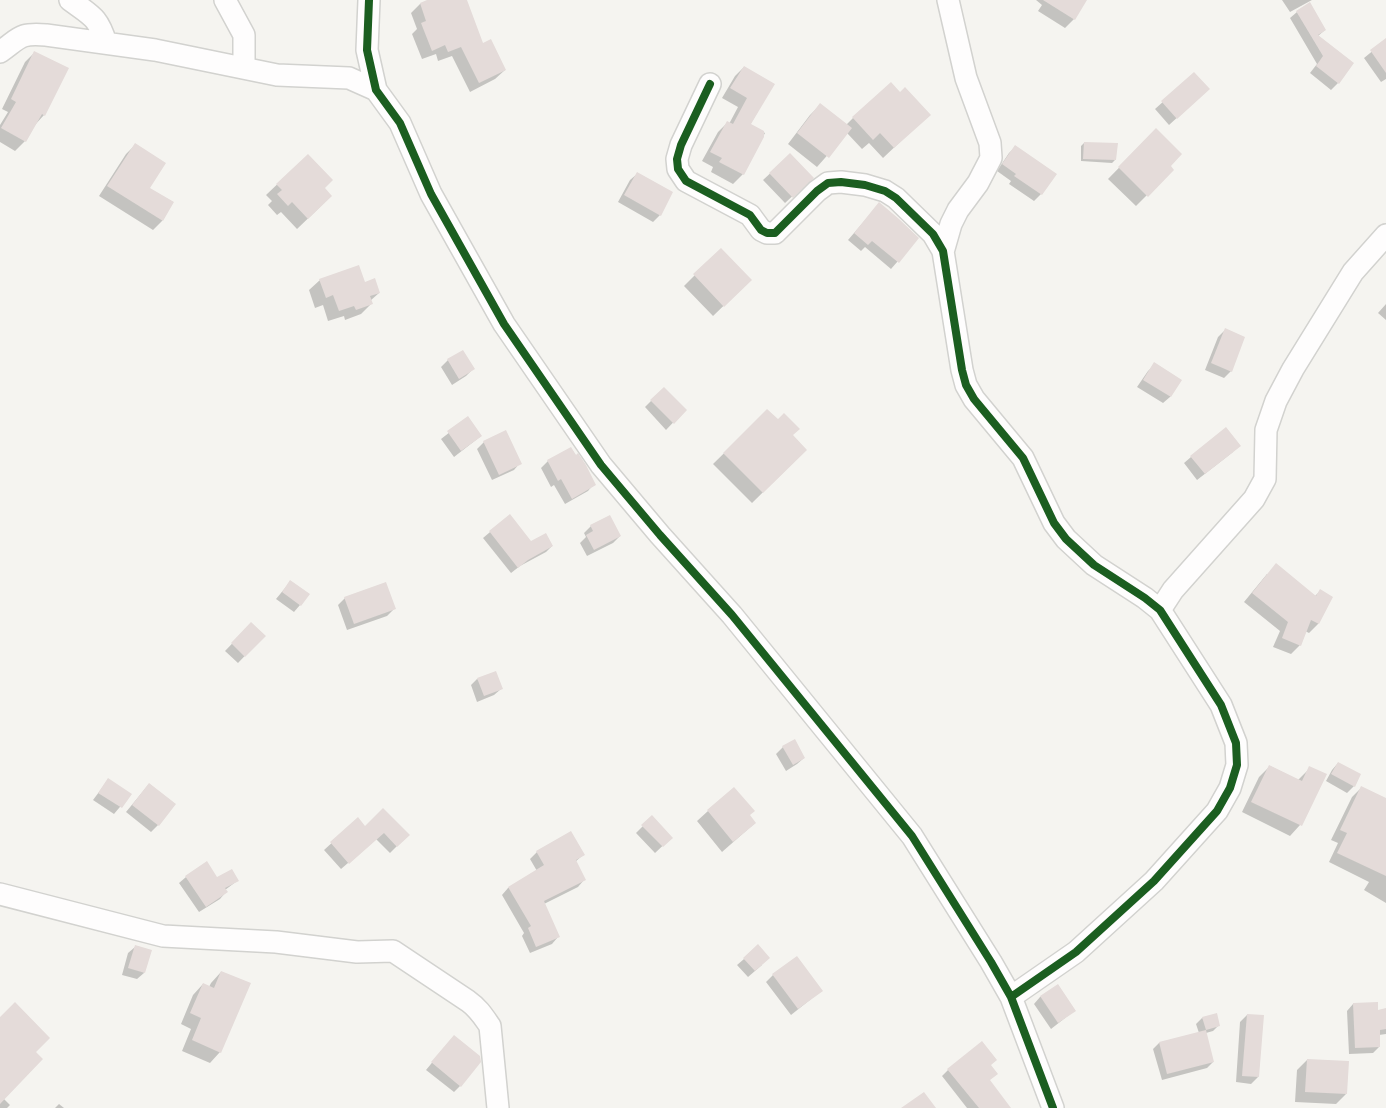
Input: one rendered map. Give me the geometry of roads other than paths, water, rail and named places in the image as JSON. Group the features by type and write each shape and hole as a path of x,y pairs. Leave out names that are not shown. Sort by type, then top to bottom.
{"street":[{"path":"70,0 94,18 101,26 106,43"},
{"path":"224,0 244,35 244,68"},
{"path":"369,0 367,50 376,90 400,123 432,194 504,324 601,465 660,535 732,615 912,836 1011,997 1053,1108"},
{"path":"943,252 951,224 958,210 978,183 991,158 990,143 966,78 948,0"},
{"path":"0,52 16,39 28,34 154,50 277,75 348,78 376,90"},
{"path":"710,84 681,145 677,159 678,169 686,181 750,215 761,230 767,233 775,233 817,191 828,183 841,182 866,185 884,191 896,198 932,234 943,252 962,370 966,385 974,399 1023,458 1054,523 1066,539 1094,564 1160,610 1221,705 1236,743 1237,765 1230,788 1216,811 1154,881 1076,952 1011,997"},
{"path":"1160,610 1173,590 1254,499 1264,479 1266,430 1276,401 1293,369 1353,272 1386,235"},
{"path":"0,894 163,936 276,942 357,952 393,951 478,1008 483,1015 490,1026 498,1108"}]}
